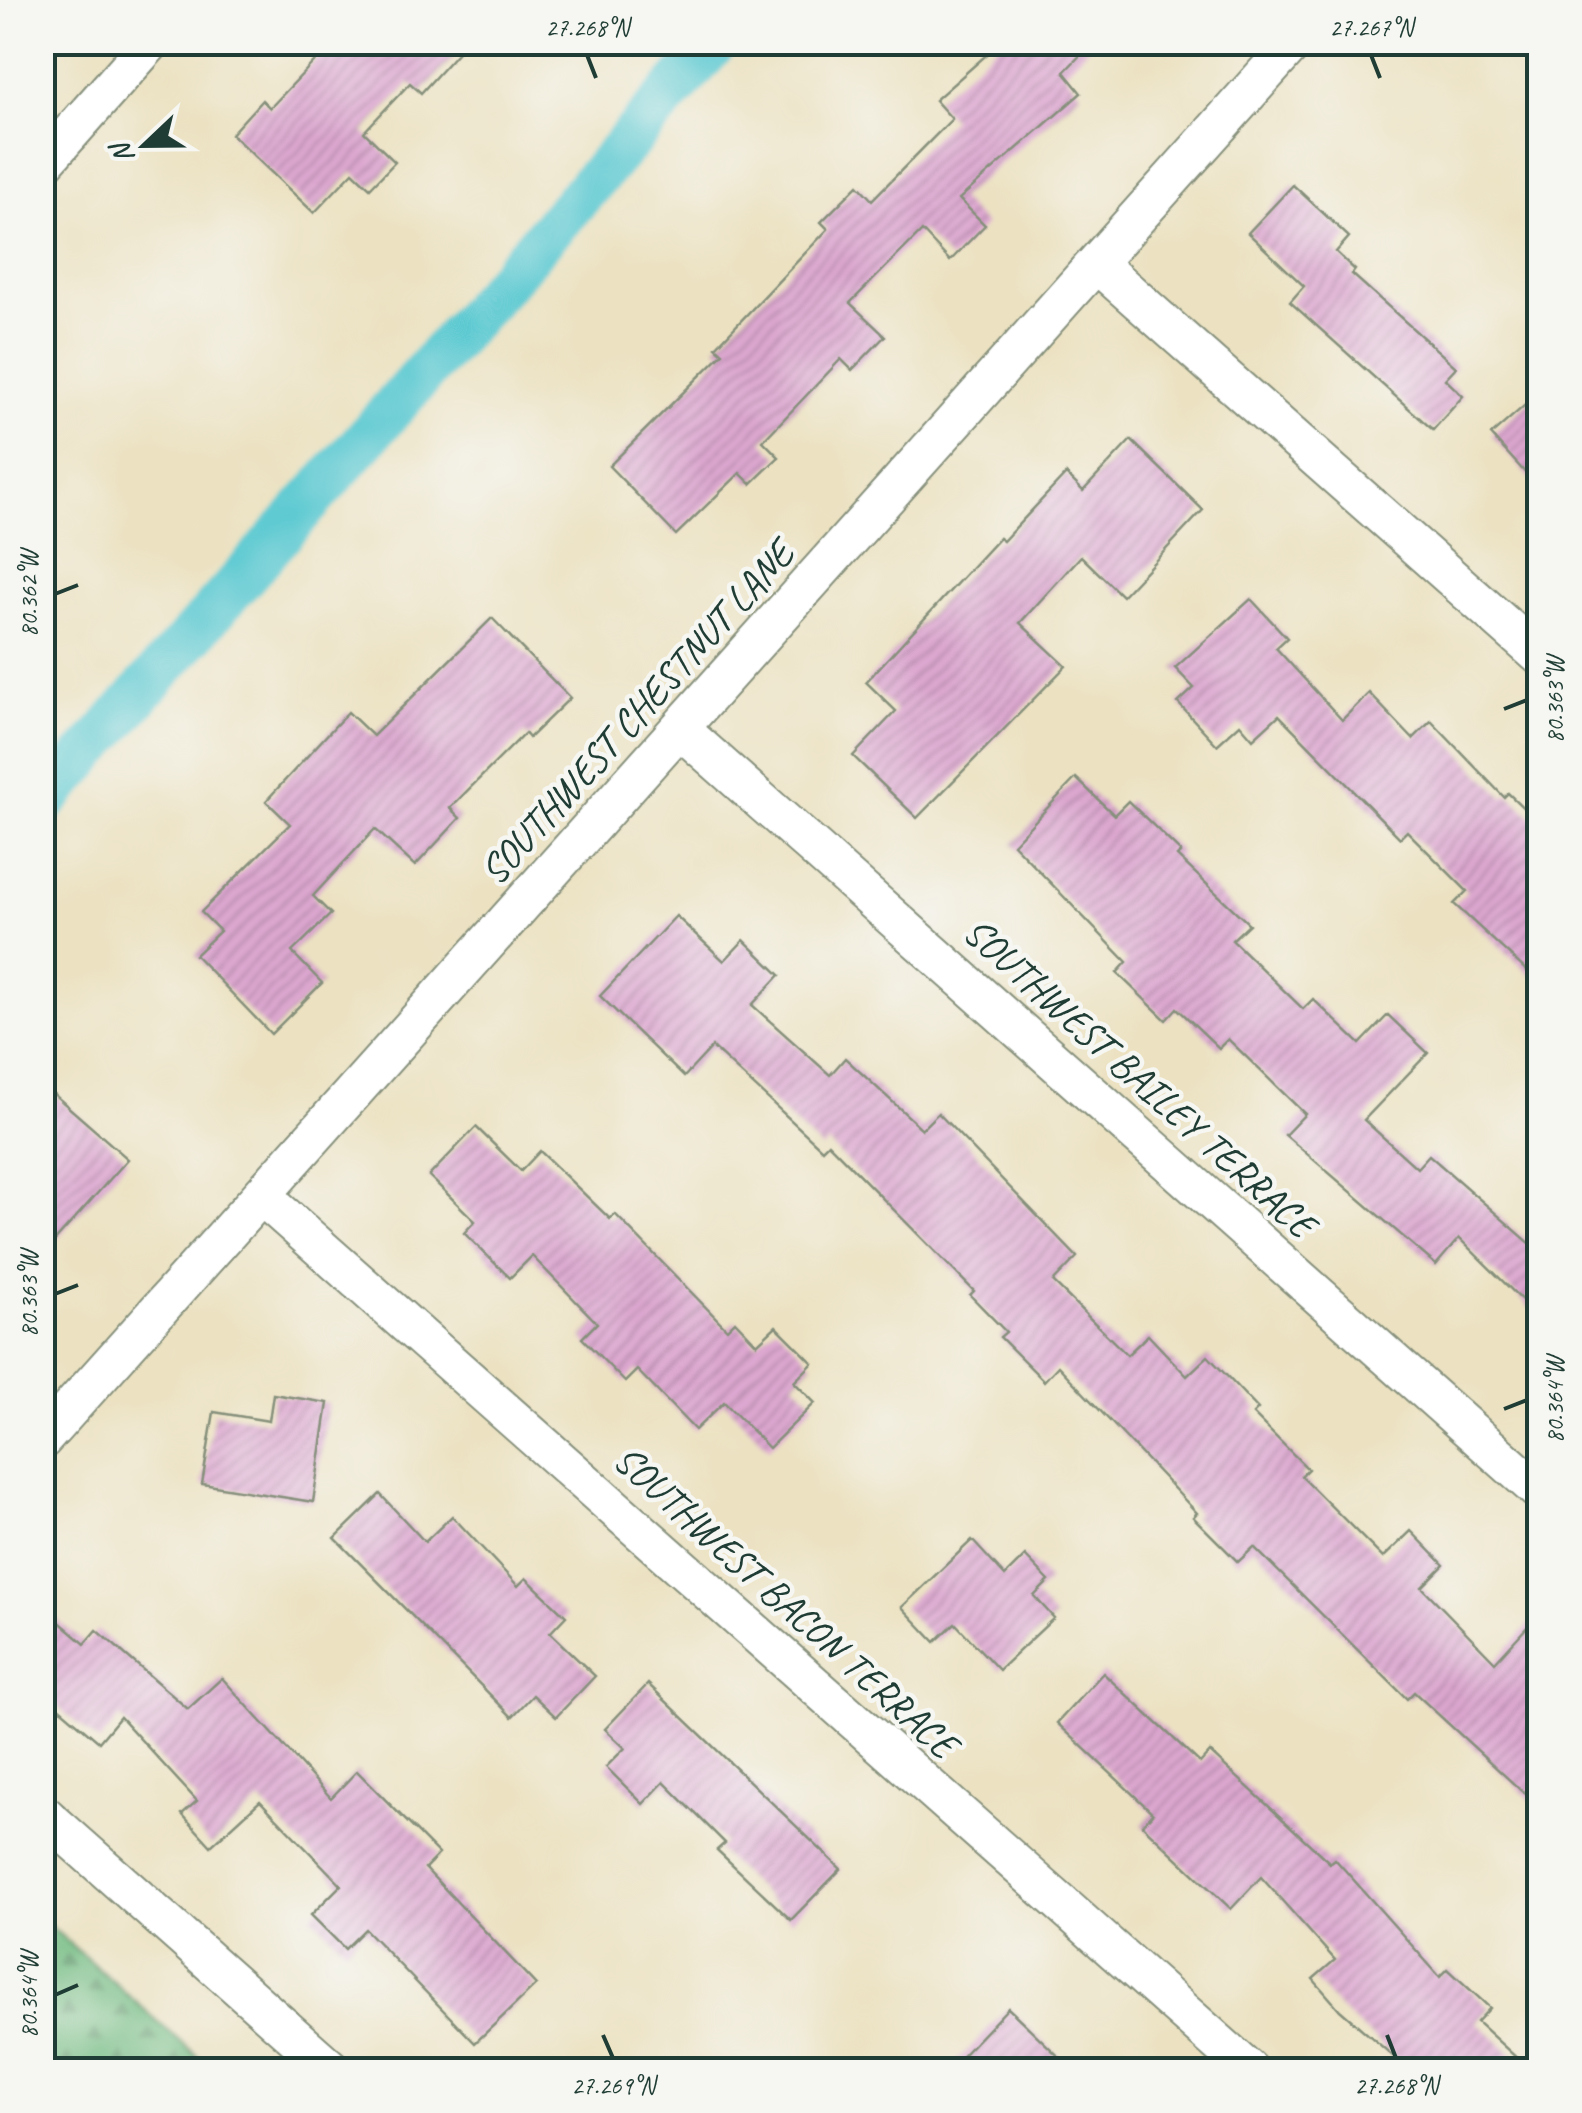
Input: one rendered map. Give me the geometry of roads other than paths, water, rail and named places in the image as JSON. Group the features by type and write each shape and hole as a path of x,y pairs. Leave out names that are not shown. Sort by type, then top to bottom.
{"street":[{"path":"42,164 151,42"},
{"name":"SOUTHWEST CHESTNUT LANE","path":"42,1440 264,1198 1294,42"},
{"path":"1097,264 1540,656"},
{"name":"SOUTHWEST BAILEY TERRACE","path":"680,730 1540,1492"},
{"name":"SOUTHWEST BACON TERRACE","path":"264,1198 1249,2070"},
{"path":"42,1813 332,2070"}],"waterway":[{"path":"42,805 716,42"}]}
